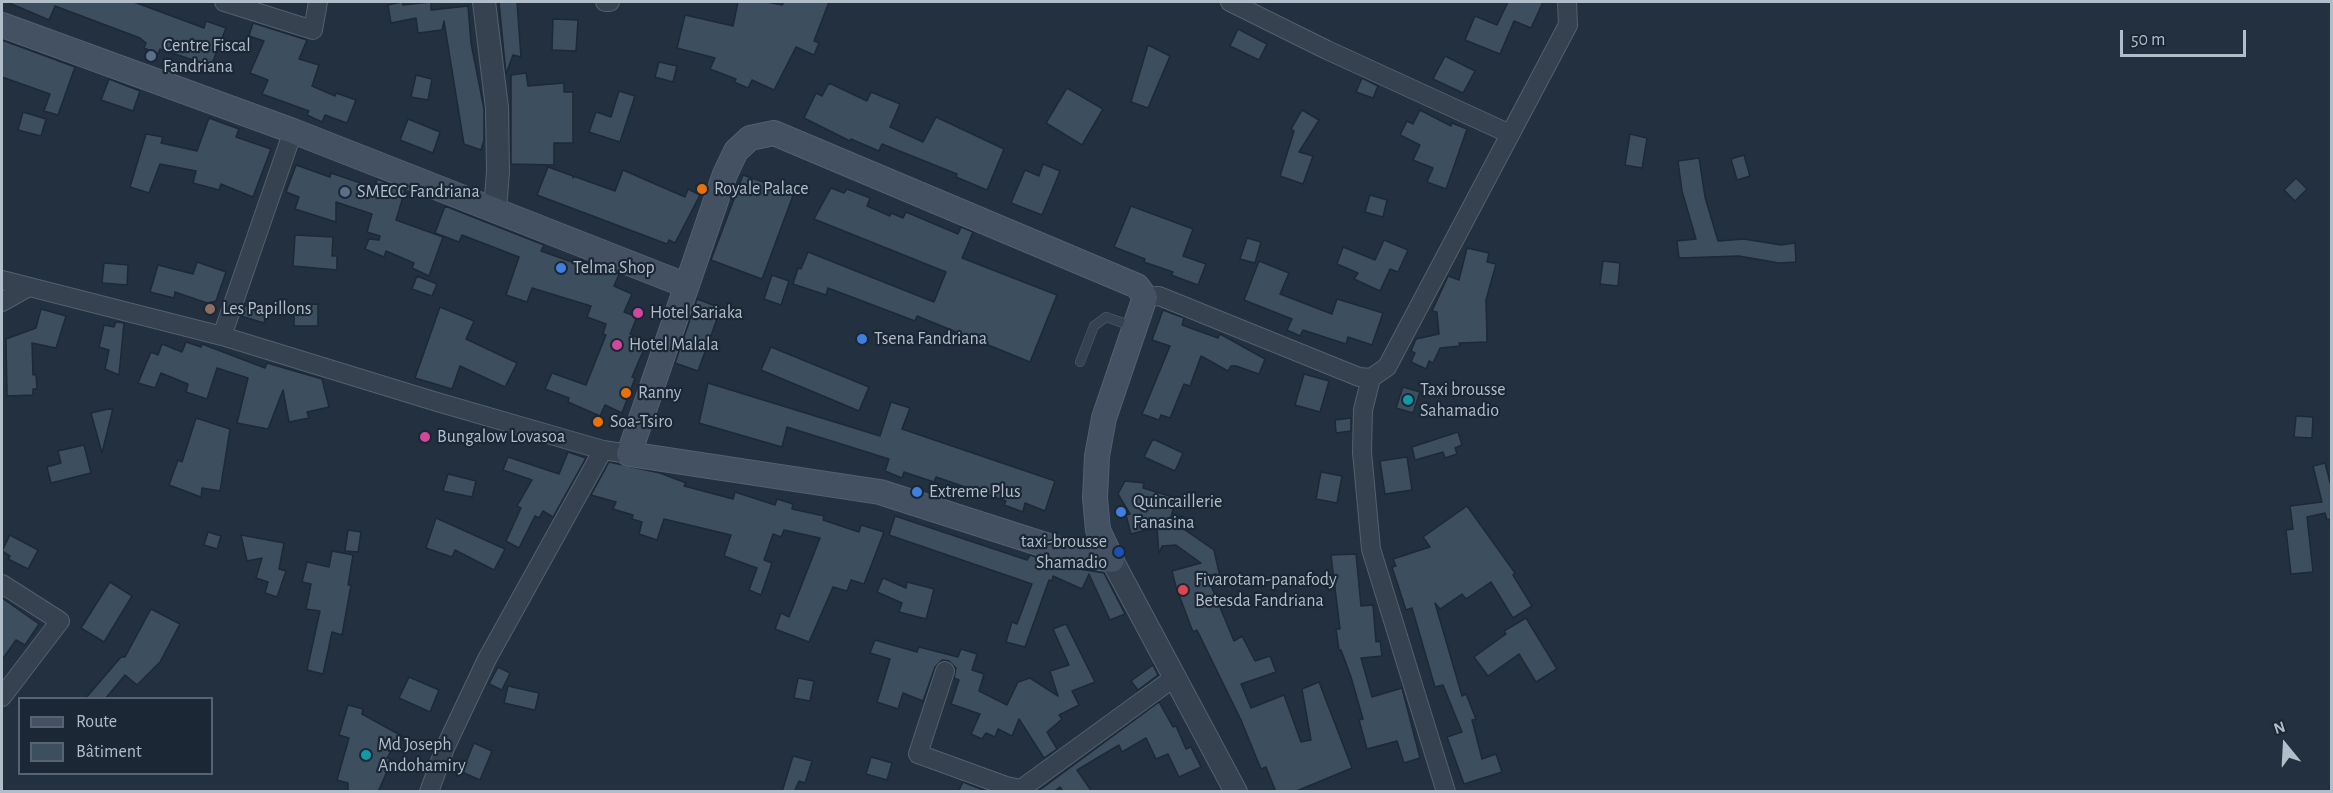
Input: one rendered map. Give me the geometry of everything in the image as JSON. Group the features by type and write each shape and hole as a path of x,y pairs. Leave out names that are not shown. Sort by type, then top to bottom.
{"main road":[{"path":"2,25 293,131 685,285"},
{"path":"774,133 1137,286 1145,297 1104,418 1097,456 1095,498 1098,530 1112,560 1070,553 880,492 629,454 685,285 725,174 736,151 750,138 774,133"}],"street":[{"path":"224,2 313,30 318,2"},
{"path":"484,2 497,108 498,172 495,209"},
{"path":"605,2 610,2"},
{"path":"1230,2 1327,50 1510,134"},
{"path":"1145,297 1159,296 1359,377 1371,378 1387,367 1568,26 1567,2"},
{"path":"222,336 293,131"},
{"path":"2,280 222,336 603,450 629,454"},
{"path":"2,302 27,288"},
{"path":"1371,378 1363,410 1362,452 1371,549 1446,792"},
{"path":"429,792 445,748 488,660 603,450"},
{"path":"1112,560 1236,792"},
{"path":"2,584 60,621 2,697"},
{"path":"945,671 918,754 1006,786 1021,789 1175,677"}],"lane":[{"path":"1080,362 1094,326 1106,317 1136,327"}],"building":[{"path":"7,2 134,2 204,28 206,21 226,28 211,66 160,49 158,54 144,48 146,43 140,38 55,6 49,20"},
{"path":"402,2 403,5 431,2 431,10 468,6 471,43 484,109 484,140 481,150 464,144 444,21 442,30 418,33 416,18 391,23 388,5"},
{"path":"499,2 517,2 521,57 513,55 506,74"},
{"path":"738,2 767,2 782,5 784,2 829,2 814,41 819,43 814,55 796,47 774,90 752,80 748,88 734,82 736,79 710,69 715,58 677,48 685,15 733,26"},
{"path":"1508,2 1543,2 1531,28 1514,21 1500,54 1465,40 1475,16 1497,25"},
{"path":"553,19 578,20 576,51 552,50"},
{"path":"253,23 307,40 299,59 319,65 312,86 335,96 336,93 356,100 347,123 325,115 322,122 307,115 309,111 262,94 268,80 250,73 264,41 249,36"},
{"path":"1238,29 1267,44 1259,60 1230,46"},
{"path":"2,40 75,67 58,115 44,111 50,94 2,77"},
{"path":"1148,45 1170,56 1148,108 1131,102"},
{"path":"1445,56 1475,71 1463,93 1433,79"},
{"path":"659,62 677,66 673,82 655,77"},
{"path":"526,73 528,86 564,83 564,92 573,92 573,143 554,143 554,165 511,164 511,75"},
{"path":"416,75 432,79 428,100 411,97"},
{"path":"1362,78 1378,86 1373,98 1356,92"},
{"path":"109,79 140,91 133,111 101,100"},
{"path":"829,83 867,101 871,92 900,104 890,127 923,142 936,117 1004,149 987,190 956,177 957,174 882,144 879,151 851,139 850,141 804,118 816,93 822,96"},
{"path":"1067,88 1103,109 1082,145 1046,123"},
{"path":"619,91 635,96 620,142 589,132 596,112 611,117"},
{"path":"1302,110 1319,120 1299,152 1313,156 1303,184 1280,176 1294,131 1291,129"},
{"path":"1420,110 1451,126 1452,123 1467,129 1446,189 1427,182 1433,168 1413,160 1420,145 1400,135 1407,121 1413,124"},
{"path":"23,112 46,119 41,136 18,130"},
{"path":"209,118 239,129 236,137 271,149 253,197 221,184 219,190 193,183 196,171 160,164 149,193 130,187 146,134 163,137 161,143 197,151"},
{"path":"408,119 440,132 433,153 400,140"},
{"path":"1630,134 1647,138 1642,168 1625,165"},
{"path":"1744,155 1750,176 1737,180 1731,159"},
{"path":"1699,158 1705,197 1718,241 1744,239 1781,245 1795,243 1796,262 1779,263 1739,256 1679,258 1677,241 1696,239 1682,191 1678,161"},
{"path":"1043,164 1060,171 1042,215 1011,203 1025,170 1039,176"},
{"path":"296,165 330,177 331,173 375,188 377,179 405,190 396,220 443,237 429,276 412,268 414,263 386,251 384,257 365,249 369,239 379,240 380,236 367,232 372,214 336,202 336,222 295,209 299,197 286,192"},
{"path":"548,167 615,191 623,170 685,197 688,189 700,195 675,243 669,240 667,244 537,195"},
{"path":"743,175 794,193 762,279 711,260"},
{"path":"2296,178 2307,189 2295,201 2284,190"},
{"path":"831,188 844,193 847,189 870,198 867,206 890,216 891,213 903,218 906,212 958,234 961,227 973,232 962,258 1057,295 1030,362 917,316 915,321 828,288 826,295 793,284 798,268 801,269 808,252 934,302 946,272 814,219"},
{"path":"1370,195 1387,200 1383,217 1365,212"},
{"path":"445,206 544,245 541,251 586,267 588,262 619,274 614,286 632,294 624,312 637,317 630,334 647,342 632,377 635,378 622,413 605,405 600,416 568,402 569,398 545,389 552,373 586,385 606,335 603,334 606,324 587,317 591,306 532,288 527,302 506,295 519,257 462,235 459,242 435,233"},
{"path":"1131,206 1193,229 1183,256 1206,264 1198,285 1171,275 1173,272 1144,262 1145,259 1114,247"},
{"path":"295,235 333,237 332,256 337,256 337,270 293,266"},
{"path":"1247,238 1261,242 1255,263 1240,259"},
{"path":"1384,240 1408,250 1398,272 1390,269 1380,291 1354,279 1358,273 1337,264 1343,247 1375,260"},
{"path":"1467,248 1489,253 1487,262 1496,264 1486,300 1487,342 1459,343 1460,346 1440,348 1433,363 1429,361 1426,369 1411,362 1415,353 1411,351 1416,339 1439,334 1437,312 1432,311 1448,276 1459,280"},
{"path":"1259,261 1289,273 1280,294 1332,314 1337,299 1383,313 1372,345 1348,337 1346,344 1303,330 1300,336 1287,330 1292,319 1244,300"},
{"path":"1603,261 1620,263 1618,286 1600,284"},
{"path":"197,262 226,272 216,301 207,303 175,292 174,298 150,292 158,265 193,274"},
{"path":"104,263 128,265 127,285 102,283"},
{"path":"772,275 789,281 781,305 764,299"},
{"path":"417,276 437,284 432,296 412,289"},
{"path":"697,299 721,308 698,371 675,363"},
{"path":"318,304 318,326 294,326 294,305"},
{"path":"244,306 269,306 264,323 241,316"},
{"path":"440,307 474,321 466,339 517,363 505,387 460,366 452,389 415,378"},
{"path":"41,309 66,316 56,348 32,343 33,375 36,374 37,389 33,389 33,395 7,396 6,339 36,328"},
{"path":"1163,310 1184,318 1182,325 1218,338 1220,334 1265,359 1259,374 1236,366 1231,366 1228,371 1201,356 1190,386 1184,384 1170,418 1161,415 1159,420 1142,414 1170,346 1152,340"},
{"path":"116,322 124,323 119,375 105,369 109,350 99,347 104,325 114,327"},
{"path":"186,342 201,347 202,344 265,368 267,363 322,379 329,407 307,412 309,418 289,422 283,390 268,429 237,423 248,378 217,368 207,399 186,392 188,384 161,373 155,388 138,383 151,352 158,355 162,344 182,352"},
{"path":"771,347 869,387 859,411 761,370"},
{"path":"1304,374 1329,381 1320,412 1295,405"},
{"path":"708,383 880,436 891,402 910,408 902,429 1055,481 1045,511 1025,503 1023,512 1004,505 1006,501 936,477 934,482 904,472 902,478 885,471 889,459 787,427 782,447 699,423"},
{"name":"Taxi brousse Sahamadio","path":"1403,387 1420,392 1413,413 1396,408"},
{"path":"113,408 102,453 91,413"},
{"path":"2296,416 2313,417 2312,438 2294,437"},
{"path":"196,418 230,429 220,491 202,488 201,497 169,485 178,460 182,462"},
{"path":"1351,418 1351,431 1336,433 1335,420"},
{"path":"1458,432 1462,445 1455,448 1457,454 1445,458 1443,452 1415,460 1412,447"},
{"path":"1153,439 1183,453 1175,471 1144,457"},
{"path":"84,445 91,473 51,483 47,467 61,463 58,451"},
{"path":"568,452 586,458 553,517 543,511 539,518 535,516 519,548 506,541 521,508 517,506 532,480 503,470 508,457 559,474"},
{"path":"1407,457 1412,490 1385,494 1380,461"},
{"path":"609,462 660,473 686,483 684,486 733,499 735,492 775,505 777,499 793,504 792,509 824,516 823,520 859,532 861,525 884,532 864,584 851,580 847,591 833,587 809,642 775,629 781,613 789,617 820,538 784,530 781,537 773,534 764,560 772,563 761,595 749,590 757,568 724,556 731,535 664,519 657,540 639,534 642,522 632,519 633,515 613,509 616,502 591,495"},
{"path":"2325,463 2331,486 2331,519 2327,520 2325,513 2307,517 2313,572 2291,574 2286,530 2293,529 2290,506 2322,502 2313,466"},
{"path":"1321,472 1342,476 1337,503 1316,499"},
{"path":"448,474 476,481 472,497 443,491"},
{"path":"1125,481 1144,483 1143,488 1176,498 1171,517 1183,516 1185,530 1214,550 1220,577 1216,574 1207,576 1234,641 1242,636 1255,661 1270,656 1276,672 1241,684 1251,708 1284,695 1301,742 1311,740 1302,689 1319,682 1352,768 1294,792 1276,792 1266,767 1261,769 1241,720 1197,630 1193,632 1176,587 1172,571 1201,563 1176,545 1162,546 1159,554 1157,527 1131,534 1126,515 1130,514 1118,494"},
{"path":"1467,506 1515,573 1513,575 1532,606 1513,618 1491,582 1466,599 1462,594 1440,609 1435,603 1462,696 1466,694 1476,719 1472,720 1482,759 1496,754 1502,772 1464,784 1447,737 1462,732 1443,685 1435,687 1412,608 1406,610 1392,567 1396,566 1393,559 1430,547 1423,537"},
{"path":"895,516 1027,560 1030,555 1067,567 1104,573 1125,614 1110,620 1089,574 1082,589 1053,576 1052,581 1049,580 1025,647 1006,642 1012,622 1017,624 1032,584 889,535"},
{"path":"436,518 505,549 494,570 455,550 452,557 426,548"},
{"path":"348,530 361,532 358,552 345,551"},
{"path":"208,532 221,536 217,549 204,545"},
{"path":"10,535 38,550 28,569 8,559 10,556 2,551"},
{"path":"241,535 284,543 279,569 286,571 277,597 265,593 268,582 256,578 262,558 247,561"},
{"path":"332,551 353,555 348,585 351,585 342,635 332,632 323,674 307,670 320,611 306,609 311,584 302,582 307,562 329,567"},
{"path":"1356,554 1361,606 1373,605 1376,642 1380,641 1382,656 1361,658 1372,697 1402,688 1420,758 1404,763 1397,741 1367,749 1359,720 1363,719 1351,677 1341,650 1339,650 1336,629 1340,629 1331,555"},
{"path":"883,578 906,588 907,582 934,589 926,619 899,612 902,603 877,592"},
{"path":"110,582 132,596 104,642 81,628"},
{"path":"2,598 39,624 25,645 16,640 2,660"},
{"path":"151,609 180,624 160,662 137,685 125,675 107,697 87,697 121,657 125,657"},
{"path":"1526,618 1557,669 1536,682 1519,654 1488,676 1474,657 1506,634 1504,631"},
{"path":"1066,624 1095,682 1072,691 1079,705 1059,715 1062,719 1047,732 1057,749 1044,758 1019,719 1012,736 998,729 995,737 986,733 982,739 971,734 980,714 951,704 959,680 954,678 956,668 949,661 942,660 935,667 923,701 903,693 898,709 877,702 890,659 870,653 875,640 917,652 919,647 958,657 961,649 977,654 972,670 984,674 979,691 1007,705 1018,682 1030,678 1058,696 1050,671 1069,665 1053,629"},
{"path":"1153,665 1158,675 1138,690 1131,681"},
{"path":"498,667 510,673 502,690 489,684"},
{"path":"409,677 439,690 430,712 399,698"},
{"path":"798,678 814,681 810,701 794,698"},
{"path":"508,686 539,693 535,710 504,703"},
{"path":"1159,702 1173,727 1176,726 1186,749 1191,747 1201,767 1179,777 1168,754 1156,759 1146,738 1122,752 1119,745 1077,770 1092,792 1063,792 1060,787 1053,792 1037,792"},
{"name":"Md Joseph Andohamiry","path":"348,705 363,709 362,714 400,735 387,758 392,760 378,792 348,792 348,783 337,780 349,738 339,735"},
{"path":"474,743 492,751 480,780 462,772"},
{"path":"793,756 812,761 805,783 799,781 794,792 782,792"},
{"path":"871,757 892,763 887,780 866,774"},
{"path":"963,782 988,792 958,792"}],"place":[{"name":"Centre Fiscal Fandriana","path":"151,56"},
{"name":"Royale Palace","path":"702,189"},
{"name":"SMECC Fandriana","path":"345,192"},
{"name":"Telma Shop","path":"561,268"},
{"name":"Les Papillons","path":"210,309"},
{"name":"Hotel Sariaka","path":"638,313"},
{"name":"Tsena Fandriana","path":"862,339"},
{"name":"Hotel Malala","path":"617,345"},
{"name":"Ranny","path":"626,393"},
{"name":"Taxi brousse Sahamadio","path":"1408,400"},
{"name":"Soa-Tsiro","path":"598,422"},
{"name":"Bungalow Lovasoa","path":"425,437"},
{"name":"Extreme Plus","path":"917,492"},
{"name":"Quincaillerie Fanasina","path":"1121,512"},
{"name":"taxi-brousse Shamadio","path":"1119,552"},
{"name":"Fivarotam-panafody Betesda Fandriana","path":"1183,590"},
{"name":"Md Joseph Andohamiry","path":"366,755"}]}
